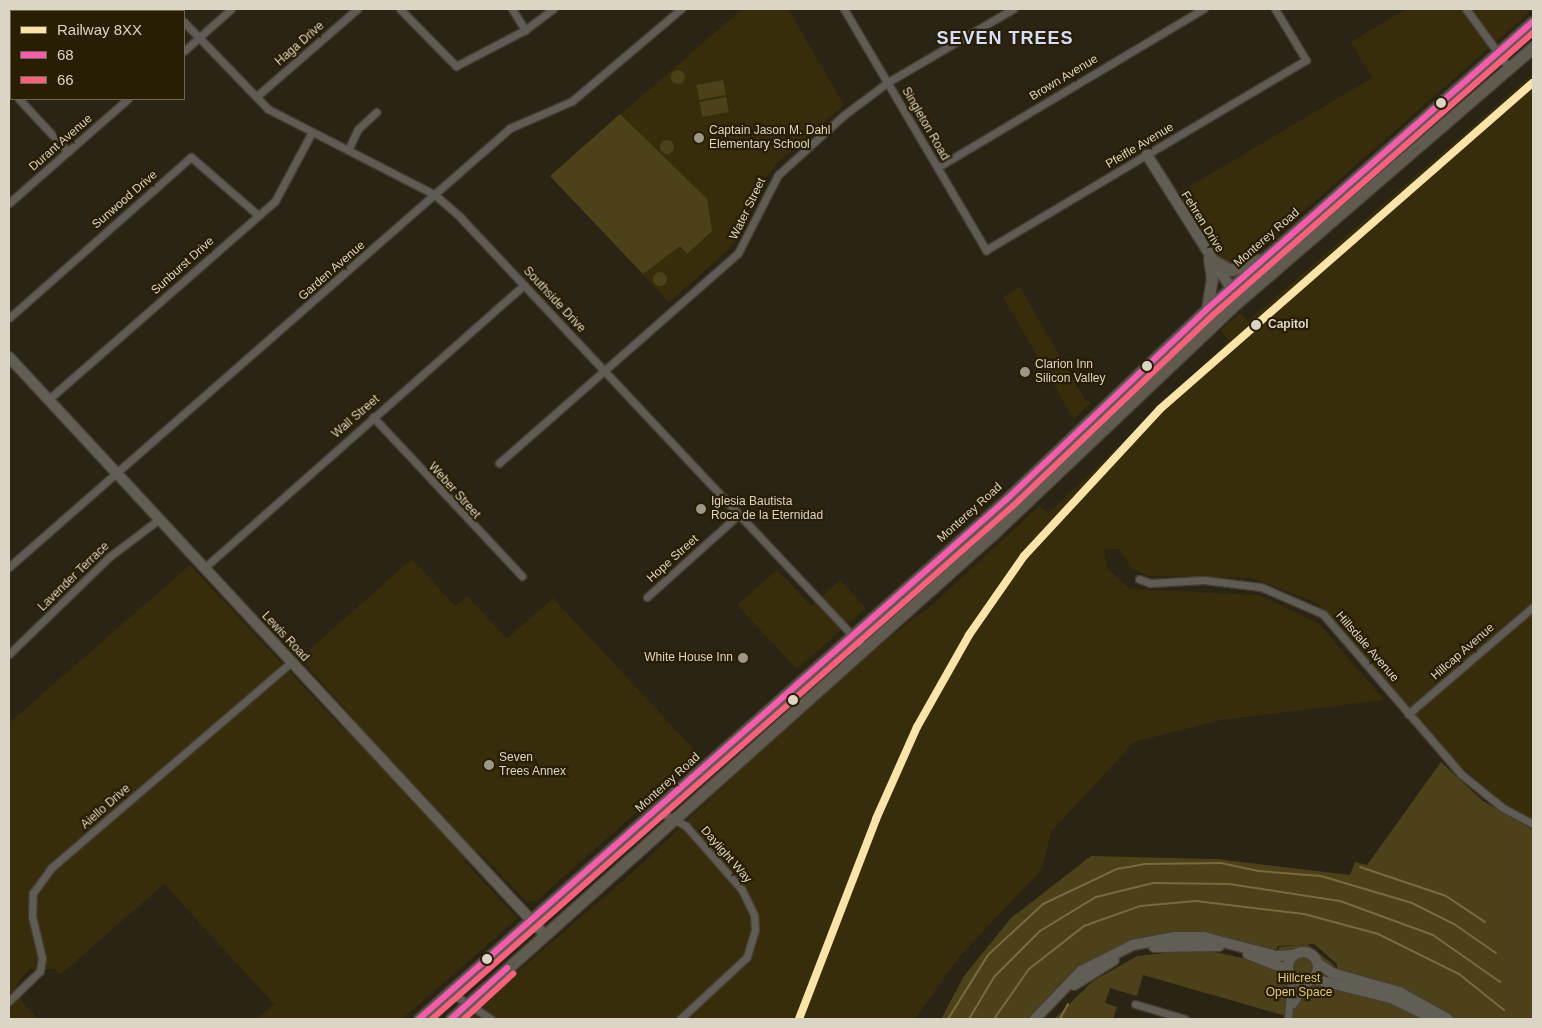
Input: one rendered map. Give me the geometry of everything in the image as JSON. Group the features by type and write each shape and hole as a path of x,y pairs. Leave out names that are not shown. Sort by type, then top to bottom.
{"main road":[{"name":"Monterey Road","path":"419,1019 658,811 1029,478 1230,289 1533,22"},
{"path":"451,1019 544,933 865,649 1040,489 1239,301 1533,47"},
{"path":"1209,258 1231,270 1265,258"},
{"path":"1208,309 1212,279 1209,258"},
{"path":"1029,478 1040,489"}],"street":[{"path":"185,50 231,9"},
{"name":"Haga Drive","path":"257,96 357,9"},
{"path":"400,9 448,62 456,66 525,30 553,9"},
{"path":"512,9 525,30"},
{"name":"Garden Avenue","path":"9,567 510,128 572,101 681,9"},
{"name":"Singleton Road","path":"844,9 986,250"},
{"name":"Water Street","path":"499,463 738,253 767,190 783,170 888,82 1013,9"},
{"name":"Brown Avenue","path":"938,167 1203,9"},
{"name":"Pfeifle Avenue","path":"986,250 1306,60 1275,9"},
{"path":"1466,9 1496,54 1509,68"},
{"name":"Southside Drive","path":"185,23 268,109 311,134 348,150 435,195 524,285 737,516 865,649"},
{"path":"20,100 68,152"},
{"name":"Durant Avenue","path":"9,203 127,100"},
{"path":"348,150 358,129 376,112"},
{"name":"Sunburst Drive","path":"48,399 258,215 288,184 311,134"},
{"name":"Fehren Drive","path":"1146,155 1209,258 1239,301"},
{"name":"Sunwood Drive","path":"9,318 191,157 258,215"},
{"name":"Wall Street","path":"204,568 524,285"},
{"name":"Lewis Road","path":"9,357 115,475 544,933"},
{"name":"Weber Street","path":"373,417 522,576"},
{"name":"Hope Street","path":"647,597 737,516"},
{"name":"Lavender Terrace","path":"9,654 109,557 158,520"},
{"name":"Hillsdale Avenue","path":"1140,579 1150,583 1204,580 1262,587 1294,598 1323,614 1461,774 1503,808 1533,824"},
{"name":"Hillcap Avenue","path":"1408,714 1533,607"},
{"name":"Aiello Drive","path":"9,1001 40,971 42,958 32,916 33,893 52,868 291,662"},
{"name":"Daylight Way","path":"658,811 686,826 742,890 750,902 755,930 747,957 738,968 680,1019"},
{"path":"1035,1019 1080,971 1133,945 1174,937 1204,937 1276,956 1309,953 1332,974 1398,992 1448,1019"},
{"path":"1043,1019 1071,988 1097,969 1152,948 1217,946 1290,974 1391,998 1434,1019"},
{"path":"1288,1019 1292,1004 1290,974 1294,955"},
{"path":"1292,1004 1311,980 1319,964"},
{"path":"450,992 491,1019"},
{"path":"1135,1004 1174,1018 1185,1019"}],"shaded area":[{"name":"Captain Jason M. Dahl Elementary School","path":"742,9 788,9 844,105 778,162 760,185 743,229 727,251 669,302 550,176"},
{"path":"1406,9 1533,9 1258,251 1237,265 1228,267 1221,262 1180,192 1372,78 1351,42"},
{"path":"1533,74 1533,819 1504,803 1446,753 1317,603 1252,578 1148,576 1132,568 1119,549 1104,550 1107,568 1130,589 1259,595 1319,624 1384,700 1221,720 1134,742 1051,832 1042,869 959,957 915,1019 463,1019 641,865 831,682 937,601 1039,506 1049,513 1229,341 1221,330 1240,313 1248,321"},
{"path":"1020,287 1085,400 1091,402 1074,419 1003,297"},
{"path":"412,559 455,606 467,596 507,639 553,598 700,756 536,901 526,901 477,850 464,861 518,918 402,1019 256,1019 274,1004 164,884 60,975 55,969 29,969 16,985 23,1003 38,1019 9,1019 9,723 190,565 343,729 354,719 300,658"},
{"path":"777,570 811,606 840,580 866,608 797,669 737,605"}],"green space":[{"path":"675,70 681,70 685,77 681,84 675,84 671,80 671,74"},
{"path":"723,80 726,95 699,100 696,85"},
{"path":"726,97 729,112 702,117 699,102"},
{"path":"620,114 707,199 712,231 687,254 680,246 643,274 550,176"},
{"path":"664,140 670,140 674,147 670,154 664,154 660,150 660,144"},
{"path":"657,272 663,272 667,279 663,286 657,286 653,282 653,276"},
{"path":"1441,762 1483,801 1533,830 1533,1019 1453,1019 1399,988 1337,970 1337,964 1314,944 1278,946 1275,951 1203,934 1130,942 1112,950 1061,982 1031,1019 941,1019 964,976 1011,918 1091,856 1216,859 1350,875 1355,862 1367,865"},
{"name":"Hillcrest Open Space","path":"1307,944 1334,965 1331,979 1434,1019 1296,1019 1143,975 1137,996 1110,988 1105,1003 1117,1007 1113,1019 1054,1019 1093,981 1137,956 1202,949 1272,965 1279,947"}],"waterway":[{"path":"948,1019 988,955 1043,904 1117,869 1144,864 1221,863 1258,871 1321,876 1412,903 1454,924 1496,953"},
{"path":"1360,867 1446,896 1485,922"},
{"path":"969,1019 994,977 1040,931 1096,897 1153,883 1229,884 1340,901 1433,935 1500,982"},
{"path":"994,1019 1029,969 1084,926 1140,906 1196,901 1304,914 1378,934 1459,974 1504,1010"},
{"path":"1060,1019 1068,1004"}],"rail line":[{"name":"8XX","path":"799,1019 876,819 917,727 969,635 1024,556 1160,409 1533,83"}],"transit line":[{"name":"68","path":"419,1019 1008,498 1207,309 1533,22"},
{"name":"66","path":"432,1019 1014,505 1213,315 1533,33"},
{"name":"68","path":"451,1019 507,968"},
{"name":"66","path":"464,1019 513,974"}],"place":[{"name":"Captain Jason M. Dahl Elementary School","path":"699,138"},
{"name":"Capitol","path":"1256,325"},
{"name":"Clarion Inn Silicon Valley","path":"1025,372"},
{"name":"Iglesia Bautista Roca de la Eternidad","path":"701,509"},
{"name":"White House Inn","path":"743,658"},
{"name":"Seven Trees Annex","path":"489,765"}],"district":[{"name":"SEVEN TREES","path":"1005,38"}]}
